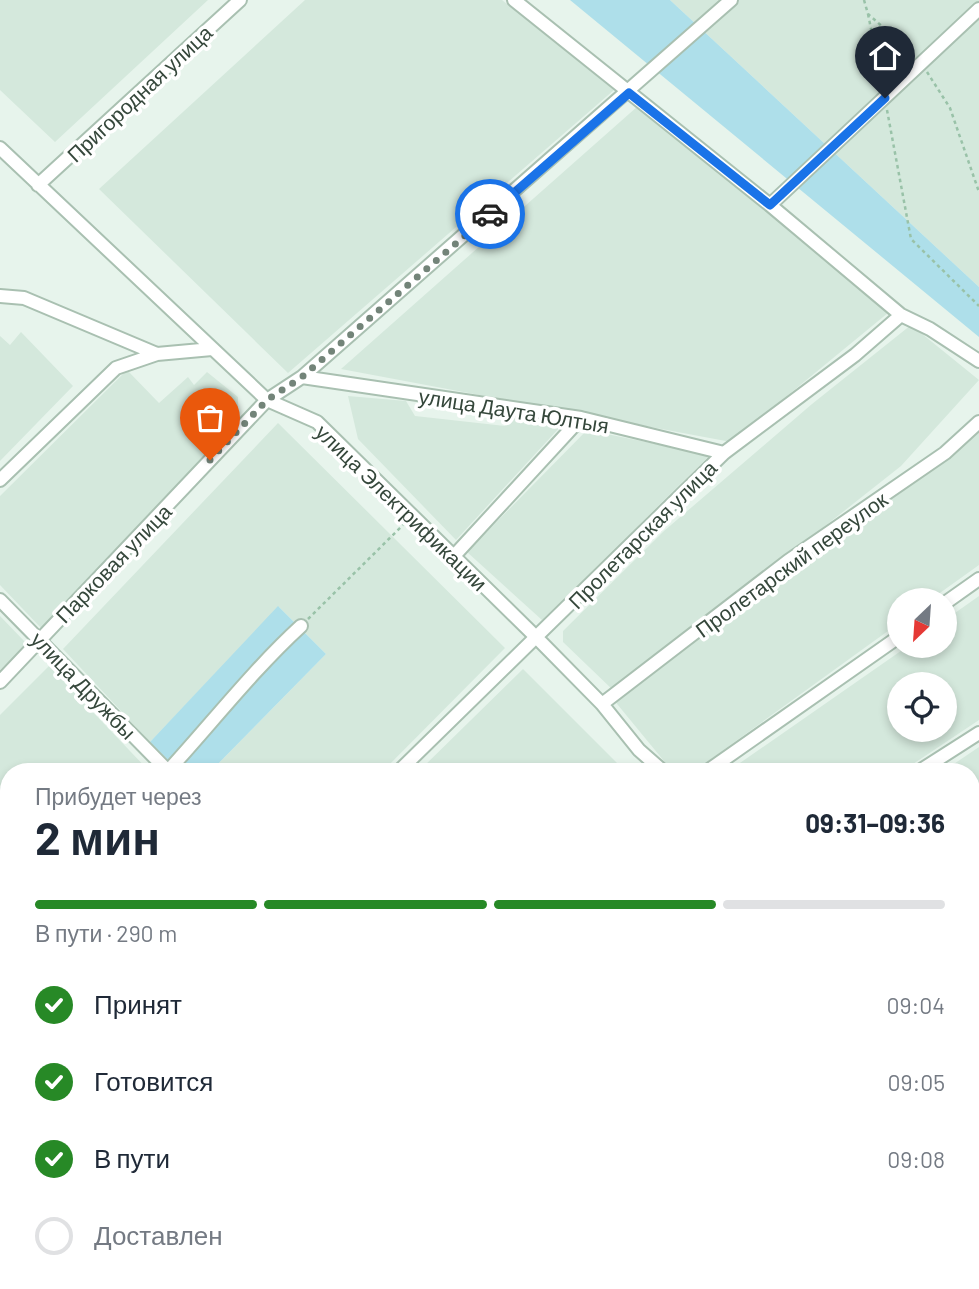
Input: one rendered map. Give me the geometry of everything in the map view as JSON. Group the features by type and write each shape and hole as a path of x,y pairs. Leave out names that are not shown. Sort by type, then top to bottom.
{"street":[{"name":"Пригородная улица","path":"38,185 240,0"},
{"path":"514,0 770,205 901,315 930,329 979,362"},
{"name":"Парковая улица","path":"0,682 267,400 302,377 629,93 731,0"},
{"path":"770,205 979,9"},
{"name":"улица Электрификации","path":"0,148 267,400 317,422 537,638 602,704 639,750 654,763"},
{"path":"0,296 24,298 157,354"},
{"name":"Пролетарская улица","path":"407,763 724,453 855,355 901,315"},
{"path":"0,480 116,368 157,354 212,349"},
{"name":"улица Даута Юлтыя","path":"302,377 581,418 724,453"},
{"path":"453,557 581,418"},
{"name":"Пролетарский переулок","path":"602,704 788,561 945,453 979,422"},
{"path":"957,595 979,579"},
{"name":"улица Дружбы","path":"0,600 160,763"},
{"name":"улица Дружбы","path":"174,763 227,707 249,677 301,626"},
{"path":"719,763 887,645"},
{"path":"932,763 979,733"}],"path":[{"path":"864,0 911,239 979,306"},
{"path":"868,14 910,49 950,108 979,191"},
{"path":"301,626 411,517"}],"shaded area":[{"path":"0,0 208,0 55,142 0,90"},
{"path":"305,0 502,0 614,90 288,373 99,189"},
{"path":"570,0 670,0 979,287 979,337"},
{"path":"670,0 979,0 979,287"},
{"path":"638,106 894,308 731,442 341,369"},
{"path":"911,325 979,380 901,466 615,692 563,642 563,631 664,531 812,404"},
{"path":"21,332 73,386 0,461 0,336 10,345"},
{"path":"127,370 159,403 188,377 194,385 207,372 238,397 238,425 41,628 0,585 0,496"},
{"path":"348,396 406,401 415,416 505,426 514,417 561,426 456,540 358,439"},
{"path":"278,423 505,648 391,763 219,763 326,654 279,607 150,742 63,649"},
{"path":"587,430 710,455 542,620 467,552"},
{"path":"979,431 979,565 947,588 887,588 887,632 705,763 666,763 613,699"},
{"path":"979,596 979,720 957,735 957,672 887,672 887,742 946,742 914,763 740,763 891,658 957,658 957,612"},
{"path":"278,606 326,654 219,763 171,763 150,742"},
{"path":"0,616 26,643 0,670"},
{"path":"49,666 141,763 0,763 0,715"},
{"path":"523,669 617,763 427,763"},
{"path":"979,747 979,763 955,763"}],"way so far":[{"path":"210,460 267,400 302,377 490,214"}],"route":[{"path":"490,214 629,93 770,205 885,98"}]}
